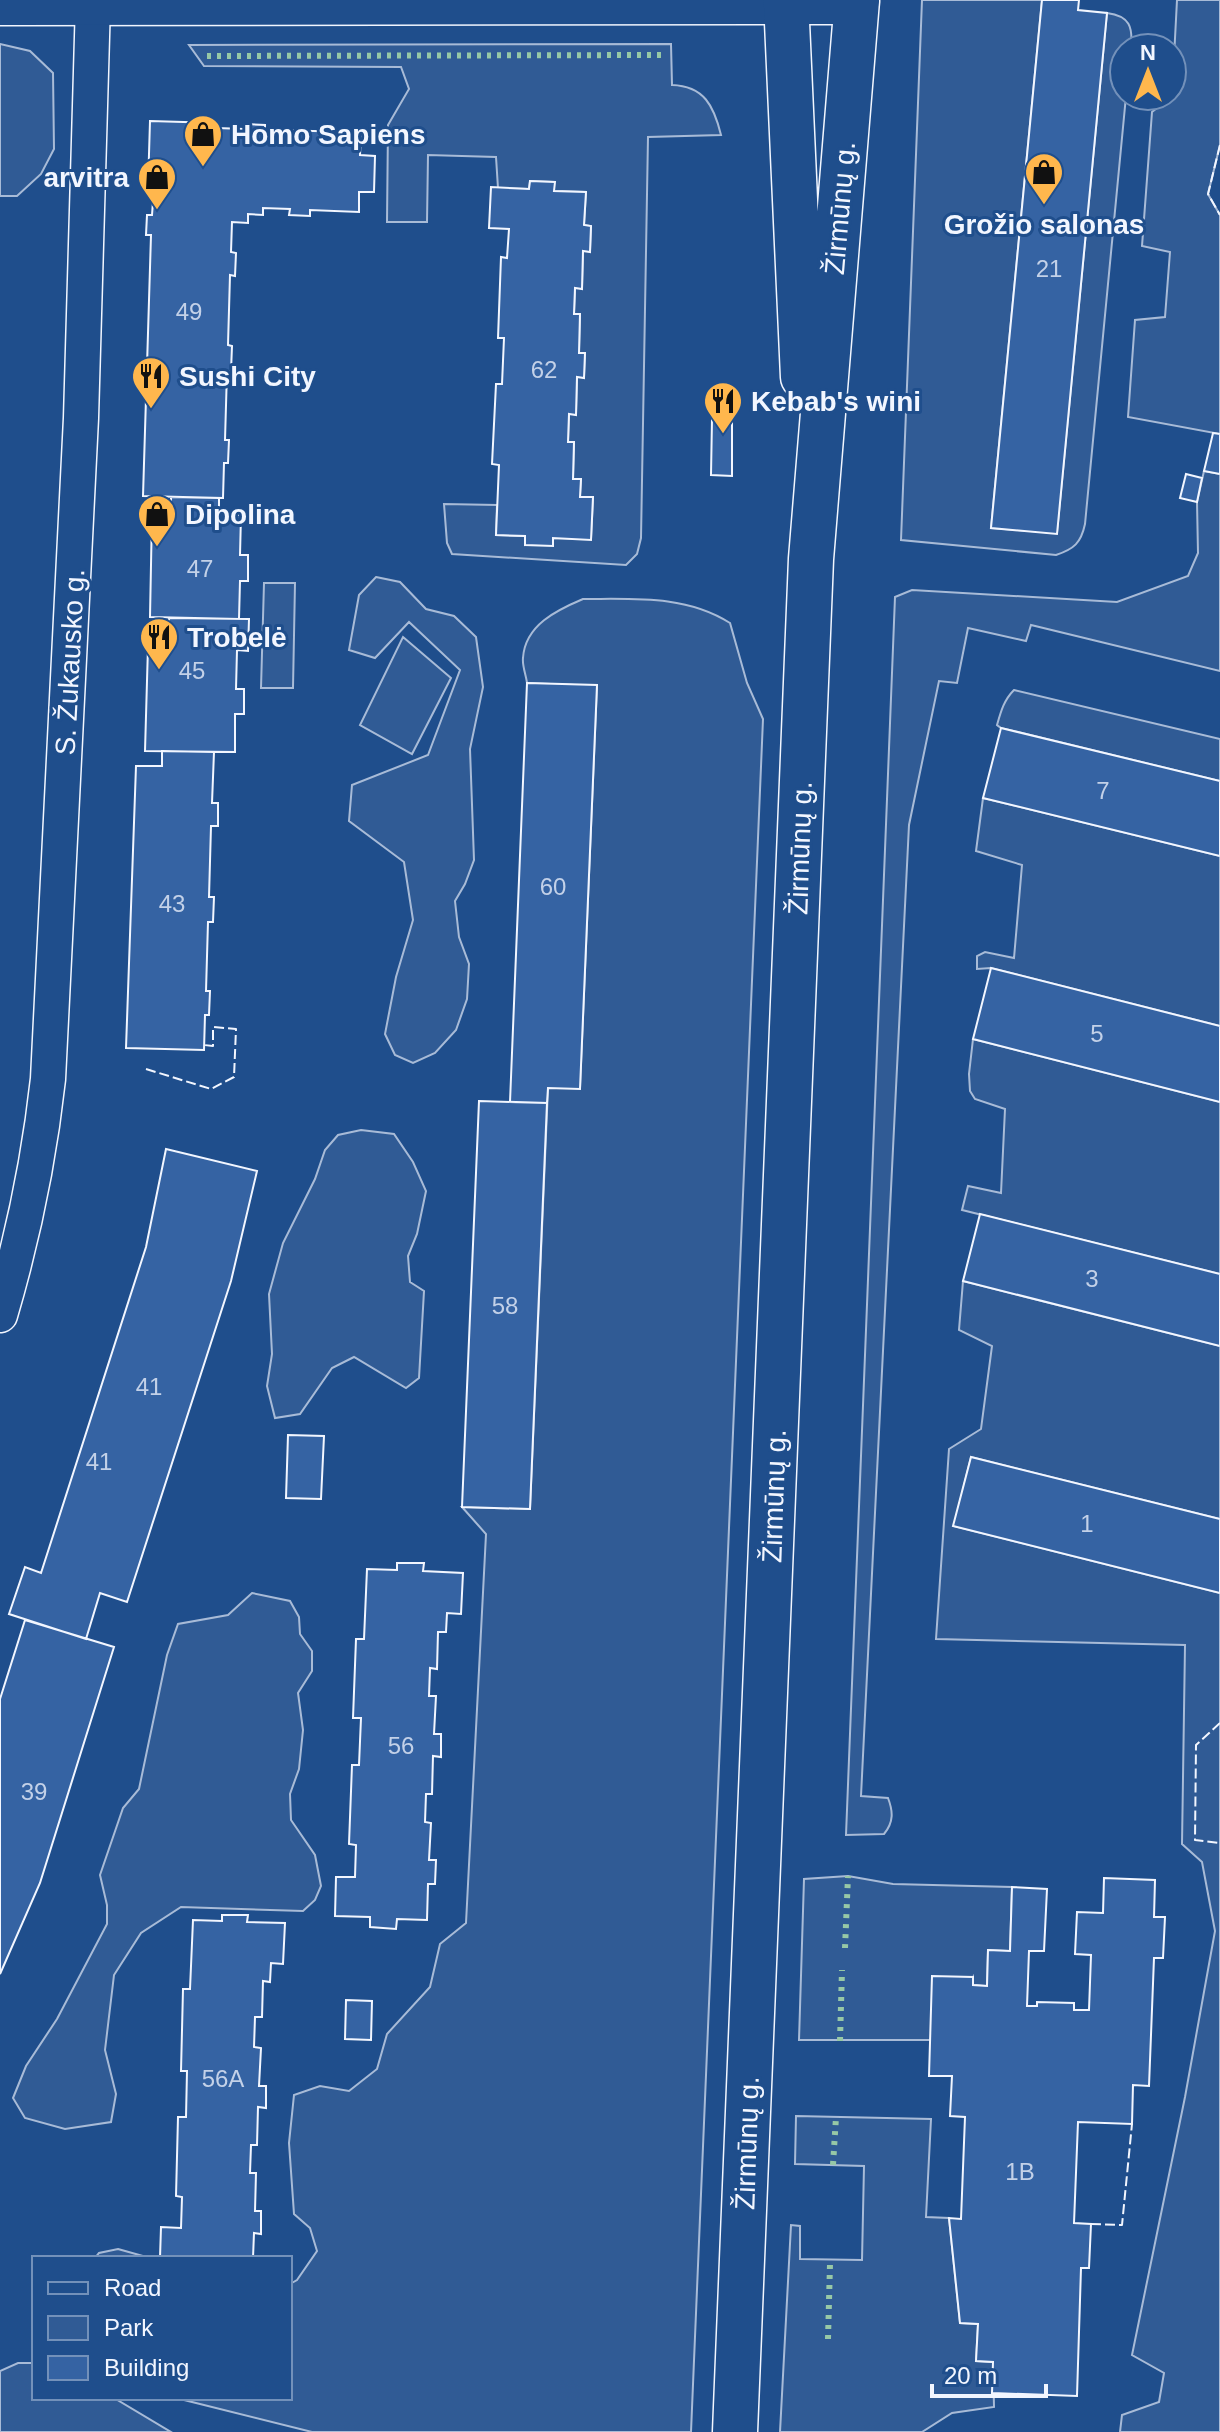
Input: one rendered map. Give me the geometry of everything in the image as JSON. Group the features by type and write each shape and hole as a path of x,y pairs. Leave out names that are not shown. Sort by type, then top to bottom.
{"main road":[{"name":"Žirmūnų g.","path":"786,1 811,559"},
{"path":"0,3 857,1"},
{"name":"Žirmūnų g.","path":"735,2432 811,559 857,1"}],"street":[{"name":"S. Žukausko g.","path":"0,1315 22,1239 43,1124 49,1064 82,405 93,2"}],"green space":[{"path":"922,0 1042,0 991,528 1057,533 1107,13 1121,17 1131,32 1108,32 1108,112 1124,112 1085,524 1081,536 1076,544 1056,555 901,540"},
{"path":"1177,0 1220,0 1220,145 1208,194 1220,215 1220,434 1128,417 1135,320 1165,317 1170,252 1142,246 1152,112 1188,112 1188,32 1175,32"},
{"path":"0,44 30,51 53,73 54,149 41,174 17,196 0,196"},
{"path":"671,44 672,85 692,89 706,100 721,135 648,137 641,538 637,554 626,565 452,554 447,543 444,504 497,505 496,535 525,536 525,545 553,538 591,539 593,498 580,497 581,480 573,479 574,443 568,442 569,414 576,414 577,377 584,377 585,353 579,353 580,315 574,314 575,288 582,288 583,251 590,251 591,226 584,225 586,192 554,191 554,182 530,181 529,189 498,188 496,157 428,155 427,222 387,222 388,125 409,89 401,67 204,66 189,45"},
{"path":"1204,471 1220,474 1220,671 1031,625 1026,641 968,628 957,683 939,681 909,825 861,1796 888,1798 892,1816 884,1834 846,1835 895,597 912,590 1117,602 1188,576 1198,553 1197,502"},
{"path":"376,577 400,582 426,609 454,616 476,637 483,687 470,749 474,860 455,901 459,937 469,964 467,999 456,1030 435,1053 413,1063 395,1055 385,1034 396,977 413,920 404,862 349,821 352,785 428,755 460,670 409,622 375,658 349,650 359,595"},
{"path":"264,583 295,583 293,688 261,688"},
{"path":"583,599 660,600 696,607 730,623 747,683 763,719 691,2432 312,2432 184,2400 292,2400 292,2283 317,2251 310,2228 294,2214 289,2143 294,2095 320,2086 349,2091 377,2069 387,2034 430,1987 440,1944 466,1923 486,1534 462,1507 530,1509 548,1088 580,1088 597,686 527,683 523,658 525,646 536,628 563,608"},
{"path":"403,637 451,678 412,754 360,725"},
{"path":"1014,690 1220,739 1220,781 1001,728 997,725 1002,710"},
{"path":"983,798 1220,856 1220,1026 991,968 977,969 977,956 985,952 1014,958 1022,865 976,851"},
{"path":"973,1039 1220,1102 1220,1274 962,1210 968,1186 1001,1193 1005,1109 975,1099 970,1091"},
{"path":"361,1130 394,1134 413,1162 426,1191 417,1234 408,1256 410,1282 424,1291 419,1378 406,1388 354,1357 332,1368 300,1414 275,1418 267,1386 272,1354 269,1294 283,1243 315,1179 325,1150 338,1135"},
{"path":"963,1281 1220,1346 1220,1519 971,1457 954,1526 1220,1593 1220,2432 1120,2432 1122,2415 1159,2402 1164,2373 1132,2355 1185,2097 1215,1931 1202,1862 1182,1844 1185,1645 936,1639 949,1449 981,1429 992,1346 959,1330"},
{"path":"252,1593 290,1601 299,1617 300,1634 312,1651 312,1671 298,1693 303,1730 299,1769 290,1794 291,1820 315,1855 321,1886 315,1900 303,1911 181,1907 141,1933 114,1975 105,2050 116,2094 111,2122 65,2129 25,2118 13,2098 26,2066 57,2019 107,1924 107,1905 100,1875 123,1808 139,1789 167,1655 178,1624 228,1615"},
{"path":"848,1876 893,1884 1012,1887 1010,1951 988,1950 987,1986 973,1985 973,1977 930,2040 799,2040 804,1879"},
{"path":"796,2116 931,2119 926,2217 949,2218 960,2323 978,2324 976,2361 993,2362 994,2407 952,2413 922,2432 780,2432 791,2225 800,2226 800,2259 862,2260 864,2166 795,2164"},
{"path":"118,2249 143,2256 97,2256"},
{"path":"18,2363 32,2363 32,2400 117,2400 171,2432 0,2432 0,2371"}],"building":[{"path":"1042,0 1079,0 1078,10 1107,13 1057,534 991,528"},
{"path":"150,121 217,123 217,128 244,129 244,124 265,125 265,130 361,132 360,155 375,156 374,192 359,192 359,212 310,210 310,216 289,215 290,209 263,208 263,215 248,214 248,223 232,222 231,252 236,253 235,276 230,275 228,345 232,346 231,371 227,371 225,440 229,440 228,463 224,463 223,498 143,496 151,235 146,235 147,215 152,215 154,187 148,187"},
{"path":"530,181 555,182 554,191 586,192 584,225 591,226 590,252 583,251 582,289 575,288 574,314 580,314 579,353 585,353 584,378 577,377 576,415 569,414 568,442 574,442 573,479 581,479 580,497 593,497 591,540 553,538 553,546 525,545 525,536 496,535 499,465 492,464 496,384 502,384 504,338 498,338 501,257 507,258 509,229 489,228 491,187 529,189"},
{"path":"712,419 732,419 732,476 711,475"},
{"path":"1213,433 1220,434 1220,474 1204,471"},
{"path":"1186,474 1202,478 1197,502 1180,498"},
{"path":"171,497 219,498 219,514 241,515 240,555 248,555 248,581 240,581 239,619 150,617 152,513 171,513"},
{"path":"169,618 249,619 248,651 237,650 236,689 244,689 244,714 235,714 235,752 145,751 148,646 168,646"},
{"path":"527,683 597,685 580,1089 548,1088 547,1103 510,1102"},
{"path":"1001,728 1220,781 1220,856 983,798"},
{"path":"162,751 214,752 212,803 218,803 218,826 211,826 209,897 214,897 213,922 208,922 206,991 210,991 209,1015 205,1015 204,1050 126,1048 136,766 162,766"},
{"path":"991,968 1220,1026 1220,1102 973,1039"},
{"path":"479,1101 547,1103 530,1509 462,1507"},
{"path":"166,1149 257,1171 231,1281 127,1602 100,1593 86,1639 9,1614 25,1567 41,1573 146,1247"},
{"path":"980,1214 1220,1274 1220,1346 963,1281"},
{"path":"288,1435 324,1436 321,1499 286,1498"},
{"path":"971,1457 1220,1519 1220,1593 953,1526"},
{"path":"397,1563 424,1563 423,1571 463,1573 461,1614 447,1613 446,1632 438,1632 437,1669 430,1668 429,1696 436,1696 434,1734 441,1734 441,1757 433,1756 432,1794 426,1794 425,1822 431,1823 429,1860 436,1860 435,1884 428,1884 427,1920 397,1919 396,1929 370,1927 370,1917 335,1916 336,1877 355,1877 356,1845 349,1844 352,1765 359,1765 361,1718 353,1718 356,1639 364,1639 367,1569 397,1570"},
{"path":"25,1620 114,1647 40,1883 0,1974 0,1699"},
{"path":"1104,1878 1155,1880 1154,1917 1165,1917 1163,1958 1154,1958 1149,2086 1133,2085 1132,2124 1078,2122 1074,2223 1091,2224 1089,2268 1081,2268 1077,2396 992,2393 993,2362 976,2361 978,2324 960,2323 949,2218 961,2219 965,2117 950,2116 952,2076 929,2076 932,1976 973,1977 973,1985 987,1986 988,1950 1010,1951 1012,1887 1047,1889 1044,1951 1029,1951 1027,2006 1037,2006 1037,2002 1074,2003 1074,2010 1089,2010 1091,1955 1075,1954 1077,1912 1103,1913"},
{"path":"222,1915 248,1915 247,1922 285,1923 283,1964 271,1963 270,1982 263,1981 262,2017 255,2017 254,2047 261,2048 259,2086 266,2086 266,2108 258,2107 257,2145 251,2145 250,2173 256,2173 255,2211 261,2211 261,2234 254,2233 253,2256 160,2256 161,2227 181,2228 182,2197 176,2196 178,2117 186,2117 187,2071 181,2071 183,1989 190,1989 193,1920 222,1921"},
{"path":"346,2000 372,2001 371,2040 345,2039"}],"hedge":[{"path":"207,56 663,55"},
{"path":"845,1948 848,1876"},
{"path":"840,2041 842,1970"},
{"path":"833,2165 836,2117"},
{"path":"828,2339 830,2264"}],"fence":[{"path":"1220,145 1208,194 1220,215"},
{"path":"146,1069 211,1089 234,1077 236,1029 213,1027 213,1046 204,1045"},
{"path":"1220,1723 1196,1745 1195,1840 1220,1843"},
{"path":"1091,2224 1122,2225 1132,2124"}],"place":[{"name":"Homo Sapiens","path":"203,168"},
{"name":"Grožio salonas","path":"1044,206"},
{"name":"arvitra","path":"157,211"},
{"name":"Sushi City","path":"151,410"},
{"name":"Kebab's wini","path":"723,435"},
{"name":"Dipolina","path":"157,548"},
{"name":"Trobelė","path":"159,671"}]}
